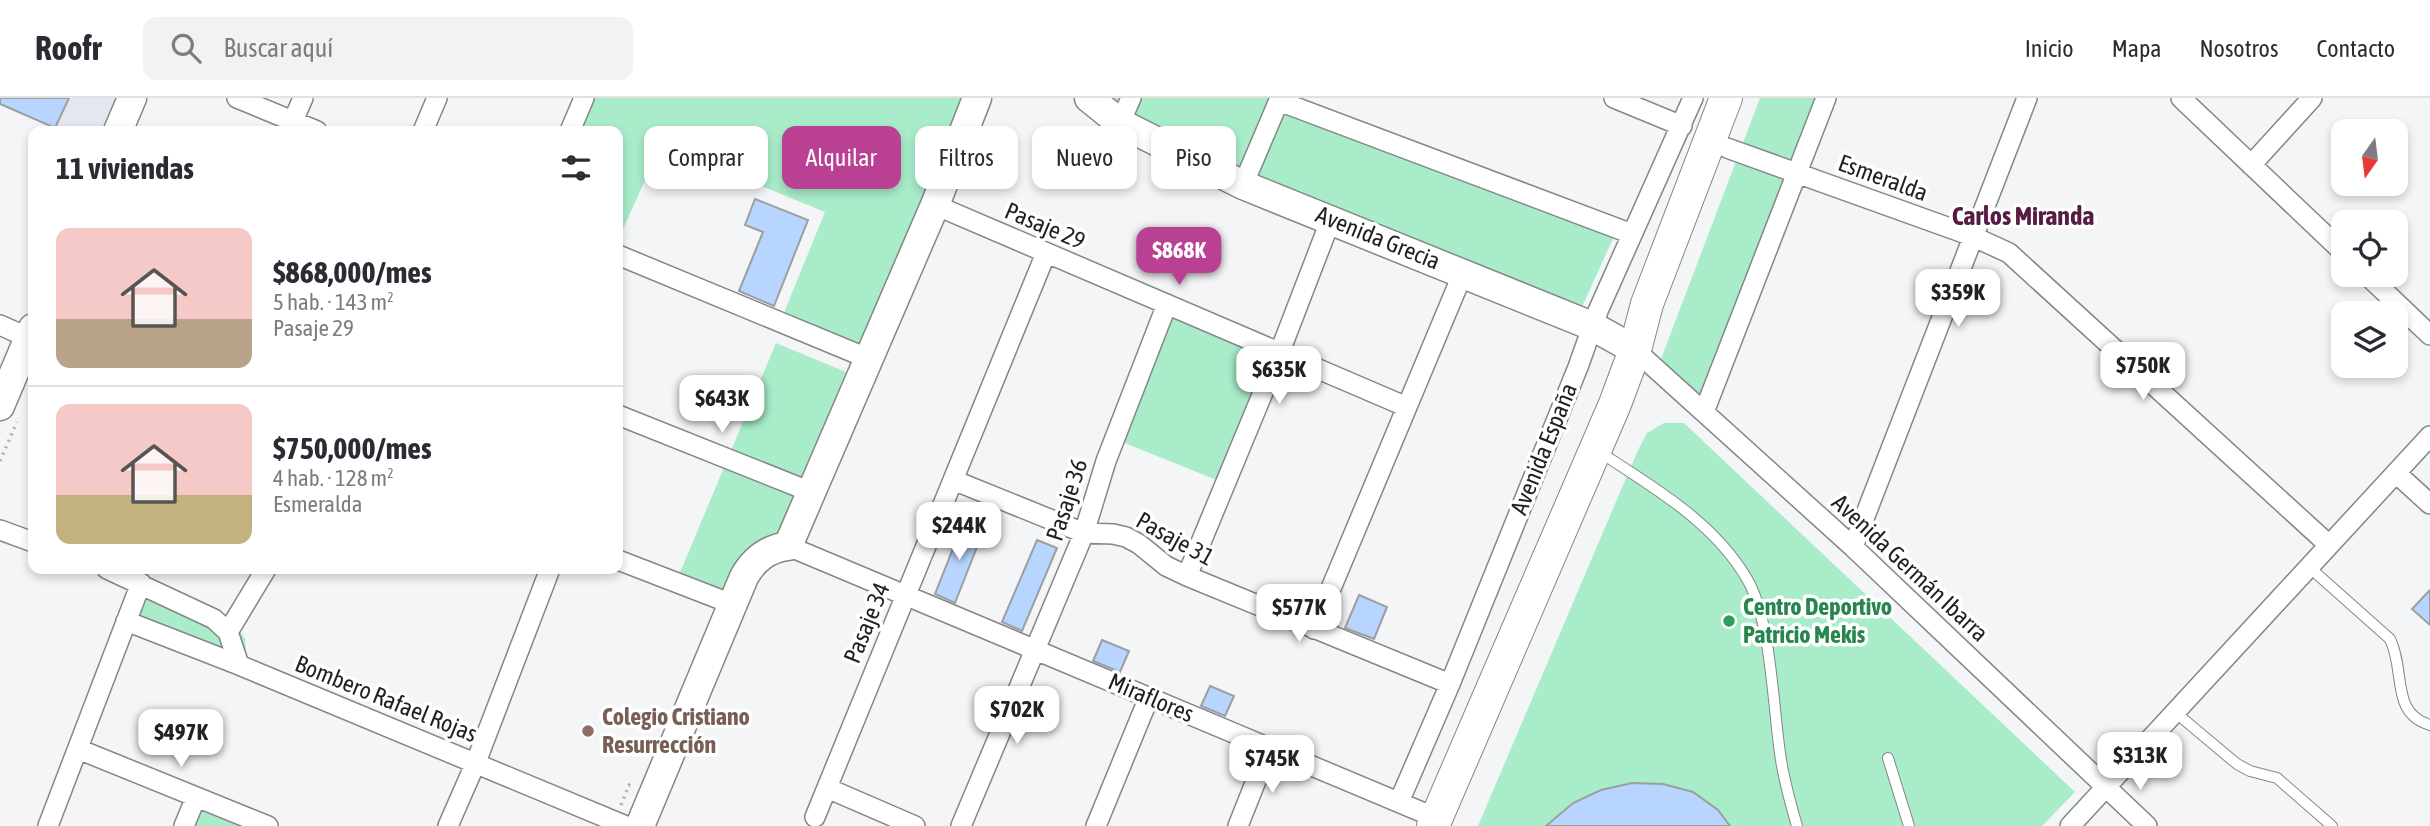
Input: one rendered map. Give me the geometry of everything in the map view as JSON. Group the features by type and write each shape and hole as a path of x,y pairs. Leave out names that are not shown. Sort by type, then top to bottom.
{"main road":[{"name":"Avenida España","path":"1435,822 1635,350 1647,304 1726,98"},
{"name":"Avenida España","path":"1635,350 1645,341 1658,314 1746,98"}],"street":[{"path":"120,126 132,98"},
{"path":"237,98 302,126"},
{"path":"303,98 304,126"},
{"path":"425,126 437,98"},
{"path":"571,126 584,98"},
{"path":"640,826 744,578 756,560 772,550 788,546 935,205 977,98"},
{"name":"Avenida Grecia","path":"1089,98 1125,111 1243,185 1592,326 1635,350"},
{"path":"1614,98 1682,126"},
{"name":"Avenida España","path":"1399,802 1450,684 1578,367 1592,326 1693,98"},
{"path":"1704,412 1826,98"},
{"path":"1853,547 2027,98"},
{"path":"2251,165 2312,98"},
{"path":"1243,185 1279,100 1632,234"},
{"path":"2187,100 2331,241"},
{"name":"Esmeralda","path":"1727,148 1999,248 2022,264 2329,545"},
{"name":"Pasaje 29","path":"935,205 1407,407"},
{"path":"1187,576 1279,354 1331,219"},
{"name":"Pasaje 34","path":"815,817 1046,253"},
{"path":"623,257 867,358"},
{"path":"1314,629 1463,273"},
{"path":"2380,287 2430,335"},
{"name":"Pasaje 36","path":"961,826 1084,533 1106,461 1167,304"},
{"path":"0,325 28,332"},
{"path":"0,406 28,340"},
{"name":"Avenida Germán Ibarra","path":"1635,350 1853,547 2147,826"},
{"path":"623,417 811,492"},
{"path":"2070,826 2430,436"},
{"path":"2396,473 2430,504"},
{"name":"Pasaje 31","path":"953,480 1084,533 1126,537 1166,566 1187,576 1450,684"},
{"path":"0,530 28,540"},
{"name":"Miraflores","path":"788,546 1399,802 1435,822"},
{"path":"623,561 732,604"},
{"path":"121,574 214,620 228,632 239,665"},
{"path":"228,632 263,574"},
{"path":"448,826 476,762 548,574"},
{"path":"48,826 141,583"},
{"name":"Bombero Rafael Rojas","path":"126,621 476,762 626,826"},
{"path":"1096,826 1149,697"},
{"path":"1238,826 1269,748"},
{"path":"78,749 268,826"},
{"path":"827,788 915,826"},
{"path":"184,826 196,797"}],"lane":[{"path":"1595,449 1684,509 1713,535 1749,582 1758,606 1767,651 1780,755 1797,826"},
{"path":"2309,568 2390,639 2397,653 2403,700 2408,712 2417,721 2430,725"},
{"path":"2176,713 2237,764 2250,771 2277,778 2332,826"},
{"path":"1888,758 1909,826"}],"shaded area":[{"path":"0,98 117,98 104,126 50,126 0,104"}],"green space":[{"path":"593,98 969,98 957,126 915,126 915,189 931,189 864,349 783,315 825,212 768,189 768,126 644,126 644,183 623,229 623,126 580,126"},
{"path":"1101,98 1281,98 1616,232 1582,307 1236,174 1236,126 1151,126"},
{"path":"1760,98 1833,98 1710,410 1661,359"},
{"path":"1167,311 1272,356 1219,481 1115,439"},
{"path":"776,343 846,372 779,533 746,550 727,595 679,575"},
{"name":"Centro Deportivo Patricio Mekis","path":"1664,423 1684,423 2075,792 2042,826 1478,826 1638,450 1647,433"},
{"path":"141,585 238,628 245,639 248,671 127,619"},
{"path":"201,810 242,826 195,826"}],"building":[{"path":"0,98 69,98 56,126 0,104"},
{"path":"755,199 808,220 774,306 739,291 763,232 745,225"},
{"path":"964,521 984,529 955,603 935,594"},
{"path":"1037,540 1057,548 1022,631 1002,622"},
{"path":"2430,590 2430,625 2412,609"},
{"path":"1359,595 1387,607 1374,639 1345,628"},
{"path":"1102,640 1129,651 1120,672 1093,661"},
{"path":"1210,686 1234,696 1225,716 1201,706"},
{"path":"1632,783 1663,784 1693,792 1718,810 1730,826 1546,826 1573,803 1601,790"}],"place":[{"name":"Centro Deportivo Patricio Mekis","path":"1729,621"},
{"name":"Colegio Cristiano Resurrección","path":"588,731"}],"district":[{"name":"Carlos Miranda","path":"2023,216"}]}
